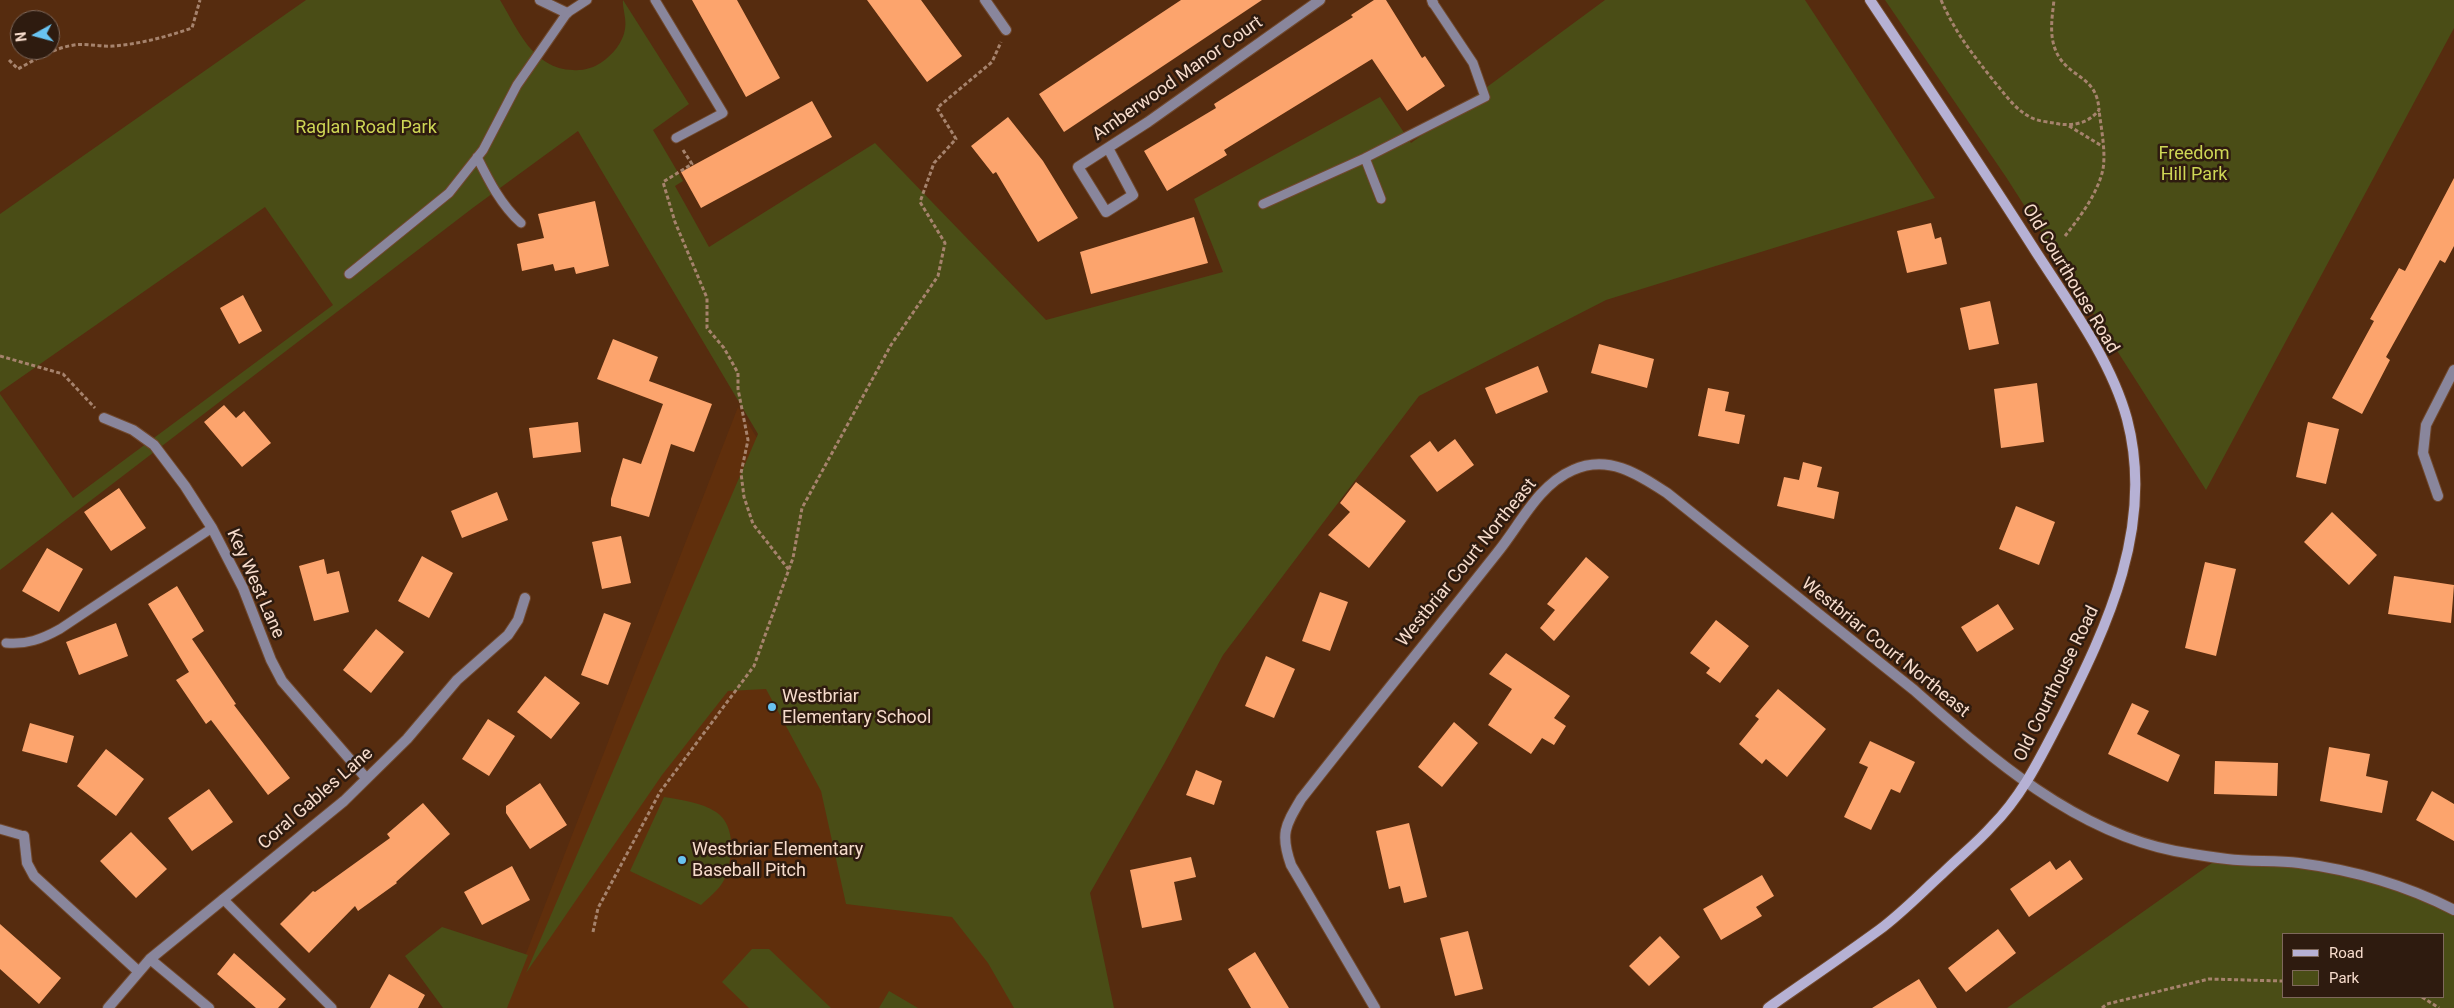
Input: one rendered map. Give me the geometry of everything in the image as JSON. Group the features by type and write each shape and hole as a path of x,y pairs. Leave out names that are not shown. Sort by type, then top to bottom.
{"street":[{"path":"540,0 567,13"},
{"path":"985,0 1006,30"},
{"name":"Amberwood Manor Court","path":"1108,148 1133,196 1106,212 1078,167 1320,0"},
{"name":"Old Courthouse Road","path":"1768,1008 1880,929 1905,908 1993,826 2027,782 2085,670 2107,620 2123,572 2134,526 2136,487 2133,451 2126,418 2117,392 2102,360 1985,172 1870,0"},
{"path":"2438,496 2423,453 2426,425 2454,370"},
{"name":"Key West Lane","path":"104,418 134,430 154,445 185,486 212,528 243,588 271,660 282,681 366,778"},
{"name":"Westbriar Court Northeast","path":"1375,1008 1291,865 1284,845 1286,825 1301,798 1498,552 1542,492 1555,480 1573,470 1592,464 1613,465 1633,471 1667,493 2027,782 2064,807 2104,827 2134,839 2174,851 2227,859 2298,863 2351,873 2384,881 2454,910"},
{"name":"Coral Gables Lane","path":"108,1008 150,959 344,801 407,739 457,680 508,635 518,620 525,598"},
{"path":"24,836 27,863 34,876 139,972"},
{"path":"150,959 209,1008"}],"lane":[{"path":"349,274 448,193 477,158 517,85 567,13 587,0"},
{"path":"654,0 723,113 676,138"},
{"path":"1263,204 1365,158 1484,97 1473,63 1432,1"},
{"path":"477,158 502,200 521,223"},
{"path":"1365,158 1381,198"},
{"path":"6,643 18,644 43,638 60,629 212,528"},
{"path":"0,829 24,836"},
{"path":"223,900 332,1008"}],"path":[{"path":"9,60 18,69 54,50 76,44 112,46 152,40 177,33 192,28 200,0"},
{"path":"1942,0 1952,24 1970,53 2014,106 2032,118 2069,126 2102,146"},
{"path":"2054,0 2050,27 2060,57 2091,84 2098,96 2103,167 2097,188 2075,223 2064,236"},
{"path":"593,932 598,908 660,792 754,666 793,558 802,508 891,345 938,276 945,243 920,202 934,163 956,138 937,108 992,62 1006,30"},
{"path":"2069,126 2088,120 2099,110"},
{"path":"676,138 692,164 663,182 675,222 707,298 708,328 724,348 738,373 738,389 748,440 741,473 744,497 753,524 789,570"},
{"path":"0,356 63,374 104,418"},
{"path":"2102,1008 2107,1004 2209,979 2282,981"},
{"path":"2424,998 2439,1008"}],"shaded area":[{"name":"Westbriar Elementary School","path":"738,407 1105,1008 505,1008"}],"green space":[{"name":"Raglan Road Park","path":"306,0 500,0 520,35 537,55 547,63 559,68 577,70 588,69 599,64 610,56 619,44 624,34 625,25 623,0 689,104 653,130 683,181 675,186 709,247 875,143 1046,320 1223,272 1194,199 1380,97 1411,143 1605,0 1805,0 1935,198 1606,300 1419,396 1223,655 1164,764 1090,893 1114,1008 1014,1008 988,963 952,917 846,904 821,791 766,689 728,691 662,775 526,973 758,434 578,131 474,207 0,570 0,394 73,498 333,305 265,207 0,392 0,214"},
{"name":"Freedom Hill Park","path":"1885,0 2454,0 2454,28 2206,490 2006,177"},
{"name":"Westbriar Elementary Baseball Pitch","path":"664,797 691,802 716,812 723,818 730,834 730,863 724,880 720,887 701,905 630,871"},
{"path":"2219,858 2356,874 2454,911 2454,1008 2007,1008"},
{"path":"442,927 528,955 507,1008 443,1008 405,956"},
{"path":"752,949 769,949 831,1008 749,1008 722,982"},
{"path":"889,991 918,1008 879,1008"}],"building":[{"path":"692,0 737,0 780,78 746,97"},
{"path":"867,0 921,0 962,56 927,82"},
{"path":"1181,0 1262,0 1064,132 1039,94"},
{"path":"1374,0 1386,0 1422,58 1425,56 1445,86 1407,111 1372,59 1224,150 1227,155 1167,191 1144,151 1216,108 1214,104 1353,17 1351,15"},
{"path":"812,101 832,137 701,208 681,172"},
{"path":"1008,117 1043,161 1078,218 1038,242 996,172 993,174 971,146"},
{"path":"2454,178 2454,246 2445,263 2440,260 2386,357 2390,360 2362,414 2332,398 2374,321 2370,319 2399,268 2405,271"},
{"path":"595,201 609,266 576,274 574,267 555,271 553,264 522,271 517,244 544,238 538,214"},
{"path":"1194,217 1208,263 1091,294 1080,252"},
{"path":"1931,223 1935,239 1941,237 1947,264 1907,273 1897,231"},
{"path":"243,295 262,331 239,344 220,308"},
{"path":"1990,301 1999,344 1969,350 1960,308"},
{"path":"613,339 658,357 649,381 712,404 694,452 671,444 649,517 611,506 611,499 623,458 641,464 663,404 597,379"},
{"path":"1599,344 1654,359 1647,388 1591,373"},
{"path":"1538,366 1548,392 1496,414 1485,388"},
{"path":"2037,383 2044,442 2001,448 1994,389"},
{"path":"1708,388 1729,392 1725,411 1745,415 1739,444 1698,436"},
{"path":"224,405 236,418 244,411 271,443 242,467 204,422"},
{"path":"578,422 581,452 533,458 529,428"},
{"path":"2308,422 2339,429 2326,484 2296,477"},
{"path":"1455,439 1474,465 1437,492 1410,456 1430,441 1438,452"},
{"path":"1803,462 1822,467 1817,487 1839,492 1834,519 1777,506 1784,477 1799,480"},
{"path":"1356,482 1406,521 1369,568 1328,535 1350,512 1340,503"},
{"path":"119,488 146,528 111,551 84,512"},
{"path":"497,492 508,520 462,538 451,511"},
{"path":"2016,506 2055,522 2039,565 1999,549"},
{"path":"2332,512 2377,555 2349,585 2304,542"},
{"path":"621,536 631,583 602,589 592,542"},
{"path":"47,548 83,569 59,612 22,591"},
{"path":"422,556 453,573 429,618 398,601"},
{"path":"1586,557 1609,577 1554,641 1540,628 1555,610 1547,604"},
{"path":"324,559 327,574 339,571 349,612 314,621 299,566"},
{"path":"2205,562 2236,569 2216,656 2185,648"},
{"path":"2394,576 2454,585 2451,623 2388,614"},
{"path":"177,586 204,631 192,639 236,704 234,705 290,778 268,795 211,720 206,724 176,680 189,672 148,604"},
{"path":"1320,592 1348,602 1330,651 1302,641"},
{"path":"1998,604 2014,629 1977,652 1961,627"},
{"path":"604,613 631,623 608,685 581,675"},
{"path":"1716,620 1749,646 1720,683 1706,673 1710,668 1690,653"},
{"path":"116,623 128,656 79,675 66,642"},
{"path":"376,629 404,652 371,693 343,670"},
{"path":"1506,653 1570,696 1554,718 1566,726 1554,745 1542,738 1531,754 1488,725 1512,689 1489,674"},
{"path":"1266,656 1295,669 1274,718 1245,706"},
{"path":"545,676 580,703 551,739 517,712"},
{"path":"1778,689 1826,729 1787,777 1766,759 1762,764 1739,744 1759,719 1755,716"},
{"path":"2132,703 2149,711 2137,734 2180,755 2168,782 2108,754"},
{"path":"488,719 515,736 489,776 462,759"},
{"path":"1454,722 1478,743 1442,787 1418,767"},
{"path":"30,723 74,736 67,763 22,751"},
{"path":"1870,741 1915,762 1900,793 1891,789 1871,830 1844,817 1868,767 1859,763"},
{"path":"2329,747 2370,754 2366,776 2388,781 2382,813 2320,801"},
{"path":"106,749 144,779 116,816 77,786"},
{"path":"2215,761 2278,763 2277,796 2214,794"},
{"path":"1196,770 1222,781 1214,805 1186,795"},
{"path":"540,783 567,825 530,849 506,813 506,806"},
{"path":"209,789 233,822 192,851 168,818"},
{"path":"2432,791 2454,804 2454,841 2416,820"},
{"path":"423,803 450,834 397,883 358,911 355,906 309,953 280,924 313,891 315,892 390,838 387,834"},
{"path":"1409,823 1427,897 1404,903 1400,886 1389,889 1376,831"},
{"path":"131,832 167,869 136,898 100,861"},
{"path":"1191,857 1196,877 1174,882 1182,920 1142,928 1130,870"},
{"path":"2070,860 2083,879 2029,917 2010,889 2050,861 2056,870"},
{"path":"512,866 530,900 482,925 464,892"},
{"path":"1762,875 1774,896 1756,907 1762,916 1721,940 1703,909"},
{"path":"0,924 61,978 39,1004 0,969"},
{"path":"1998,929 2016,953 1966,992 1948,968"},
{"path":"1468,931 1483,989 1455,996 1440,938"},
{"path":"1660,936 1680,957 1649,986 1629,966"},
{"path":"1255,952 1289,1008 1251,1008 1228,969"},
{"path":"234,953 286,999 278,1008 256,1008 217,974"},
{"path":"389,974 425,995 418,1008 370,1008"},
{"path":"1919,979 1937,1008 1872,1008"}],"place":[{"name":"Westbriar Elementary School","path":"772,707"},
{"name":"Westbriar Elementary Baseball Pitch","path":"682,860"}]}
